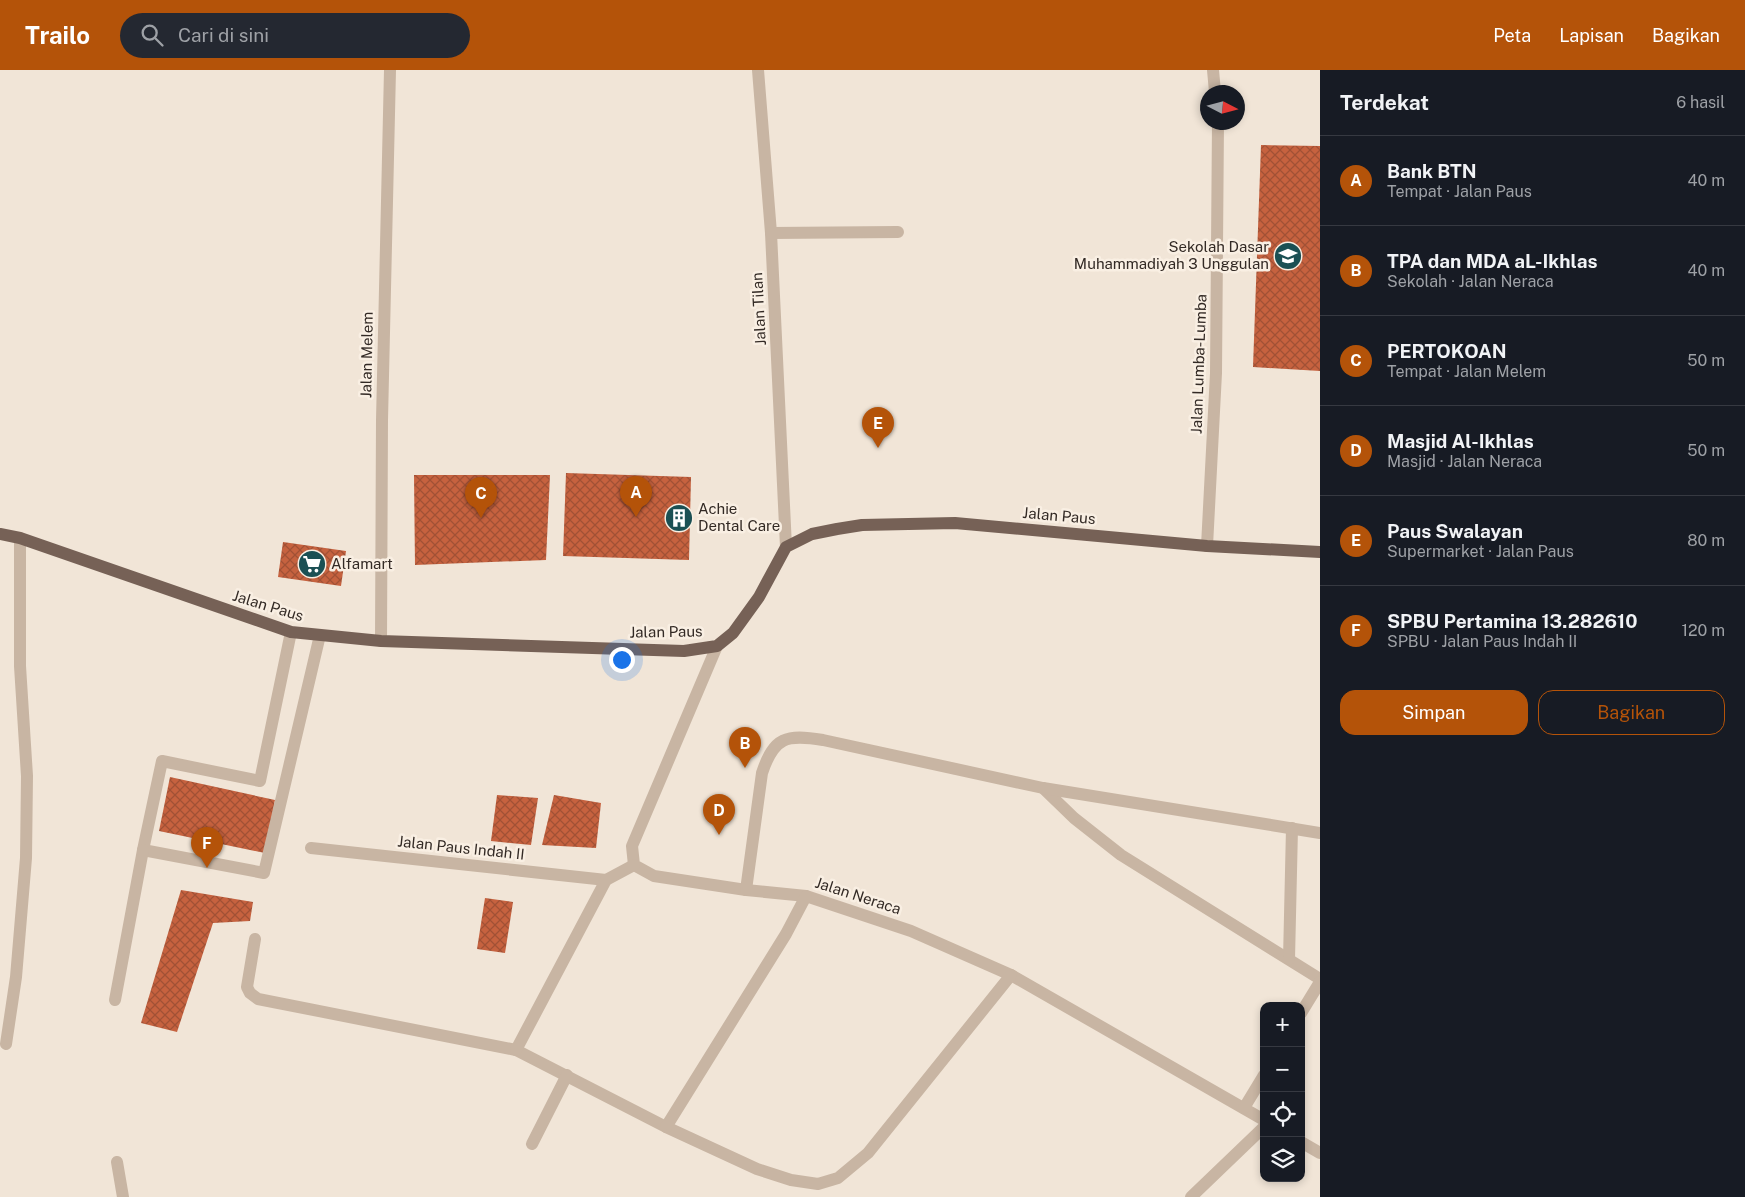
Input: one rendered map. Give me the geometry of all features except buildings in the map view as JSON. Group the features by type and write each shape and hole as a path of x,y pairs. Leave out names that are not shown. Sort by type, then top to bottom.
{"main road":[{"name":"Jalan Paus","path":"0,534 20,538 292,632 382,641 684,651 717,646 745,618 786,547 794,541 812,534 845,528 955,523 1207,546 1320,552"}],"street":[{"name":"Jalan Melem","path":"382,641 382,420 390,70"},
{"name":"Jalan Tilan","path":"758,70 771,233 786,547"},
{"path":"1213,70 1214,85"},
{"name":"Jalan Lumba-Lumba","path":"1207,546 1216,373 1218,130"},
{"path":"771,233 898,232"},
{"path":"6,1044 16,978 26,858 27,776 20,666 20,538"},
{"path":"115,1000 142,850 162,761 260,781 292,632"},
{"path":"142,850 264,873 320,635"},
{"path":"516,1050 606,880 634,865 632,846 717,646"},
{"path":"746,890 762,773 768,757 776,744 788,737 803,736 1043,788 1320,833"},
{"path":"1043,788 1074,818 1120,855 1320,980 1305,1005"},
{"path":"1289,959 1292,828"},
{"name":"Jalan Paus Indah II","path":"311,848 606,880"},
{"name":"Jalan Neraca","path":"634,865 654,876 746,890 806,896 912,930 1011,975 1260,1118"},
{"path":"666,1127 786,934 806,896"},
{"path":"255,939 247,987 250,993 258,999 516,1050 666,1127 757,1168 791,1180 818,1184 838,1178 868,1153 1011,975"},
{"path":"532,1144 567,1075"},
{"path":"1244,1108 1260,1081"},
{"path":"1191,1197 1260,1131"},
{"path":"1305,1144 1320,1153"},
{"path":"117,1162 123,1197"}],"place":[{"name":"Sekolah Dasar Muhammadiyah 3 Unggulan","path":"1288,256"},
{"name":"Paus Swalayan","path":"878,448"},
{"name":"Bank BTN","path":"636,517"},
{"name":"PERTOKOAN","path":"481,518"},
{"name":"Achie Dental Care","path":"679,518"},
{"name":"Alfamart","path":"312,564"},
{"name":"TPA dan MDA aL-Ikhlas","path":"745,768"},
{"name":"Masjid Al-Ikhlas","path":"719,835"},
{"name":"SPBU Pertamina 13.282610","path":"207,868"}]}
